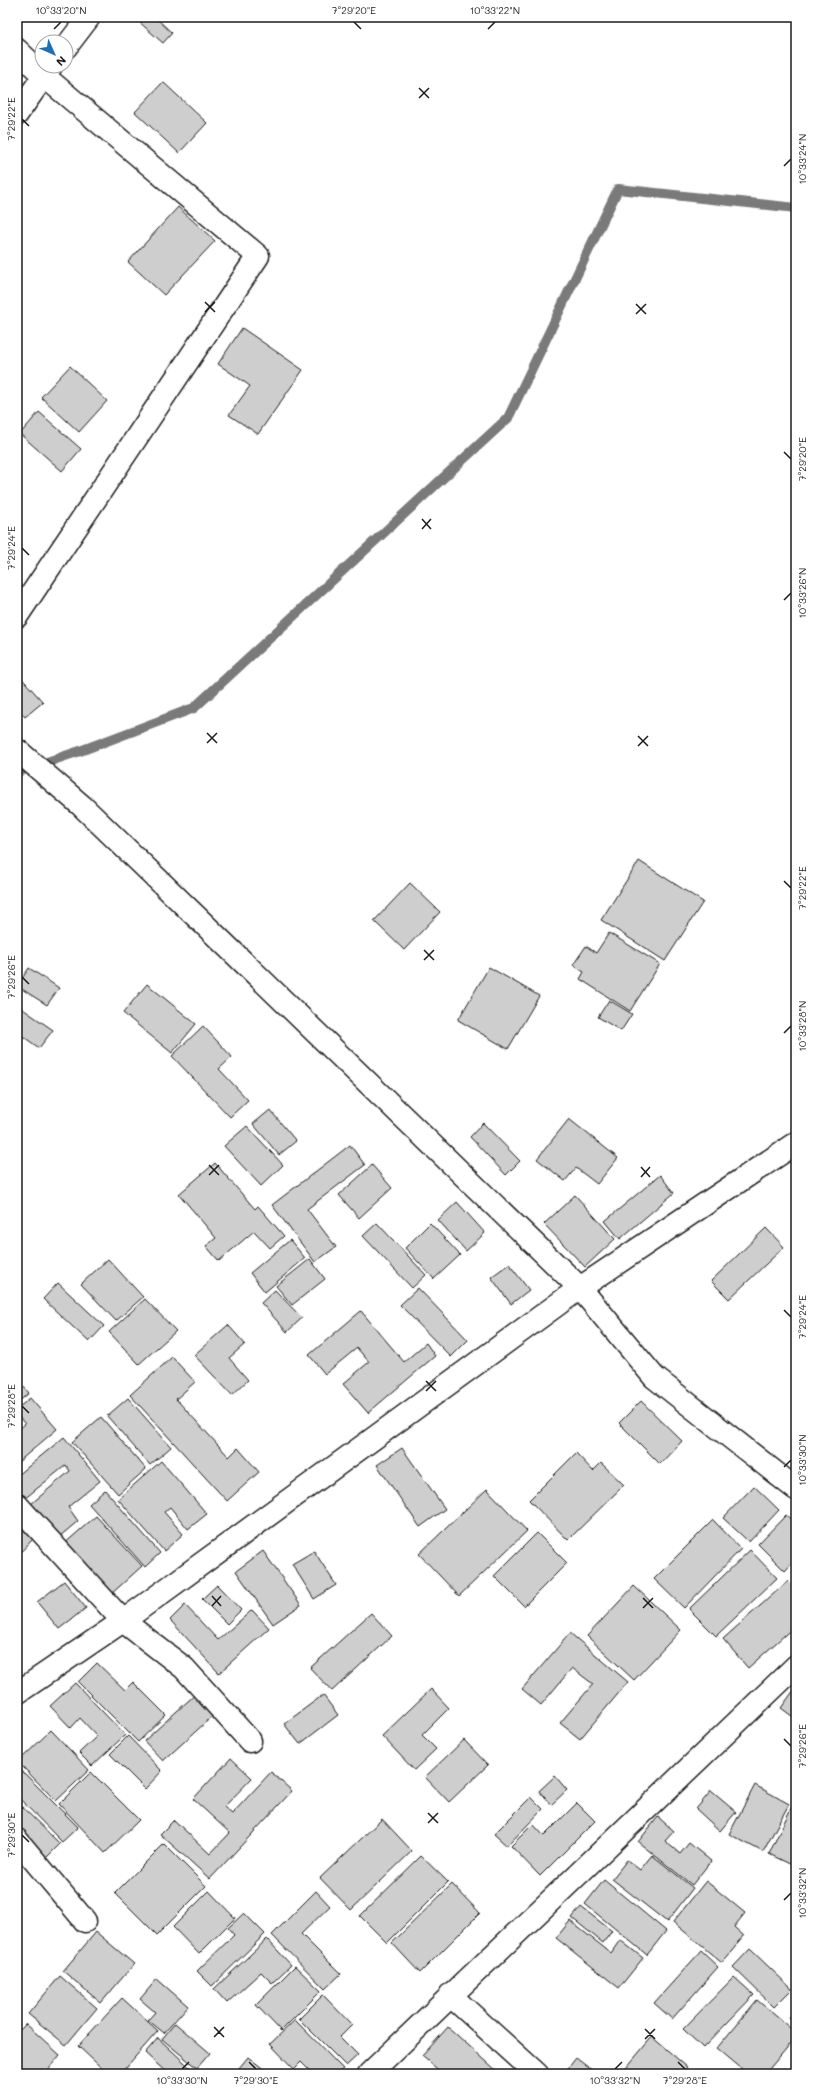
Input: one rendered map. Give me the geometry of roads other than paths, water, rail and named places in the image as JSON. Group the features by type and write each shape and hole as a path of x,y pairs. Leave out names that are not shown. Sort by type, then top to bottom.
{"street":[{"path":"74,37 89,17"},
{"path":"17,50 34,62"},
{"path":"17,114 46,74"},
{"path":"17,616 258,256 51,74"},
{"path":"17,750 82,806 580,1288 654,1377 796,1489"},
{"path":"17,1693 123,1621 580,1288 796,1143"},
{"path":"17,1505 123,1621 184,1668 250,1741"},
{"path":"369,2074 796,1666"},
{"path":"17,1840 85,1921"},
{"path":"450,1995 537,2074"}],"waterway":[{"path":"17,772 80,751 194,708 508,418 618,189 796,208"}]}
